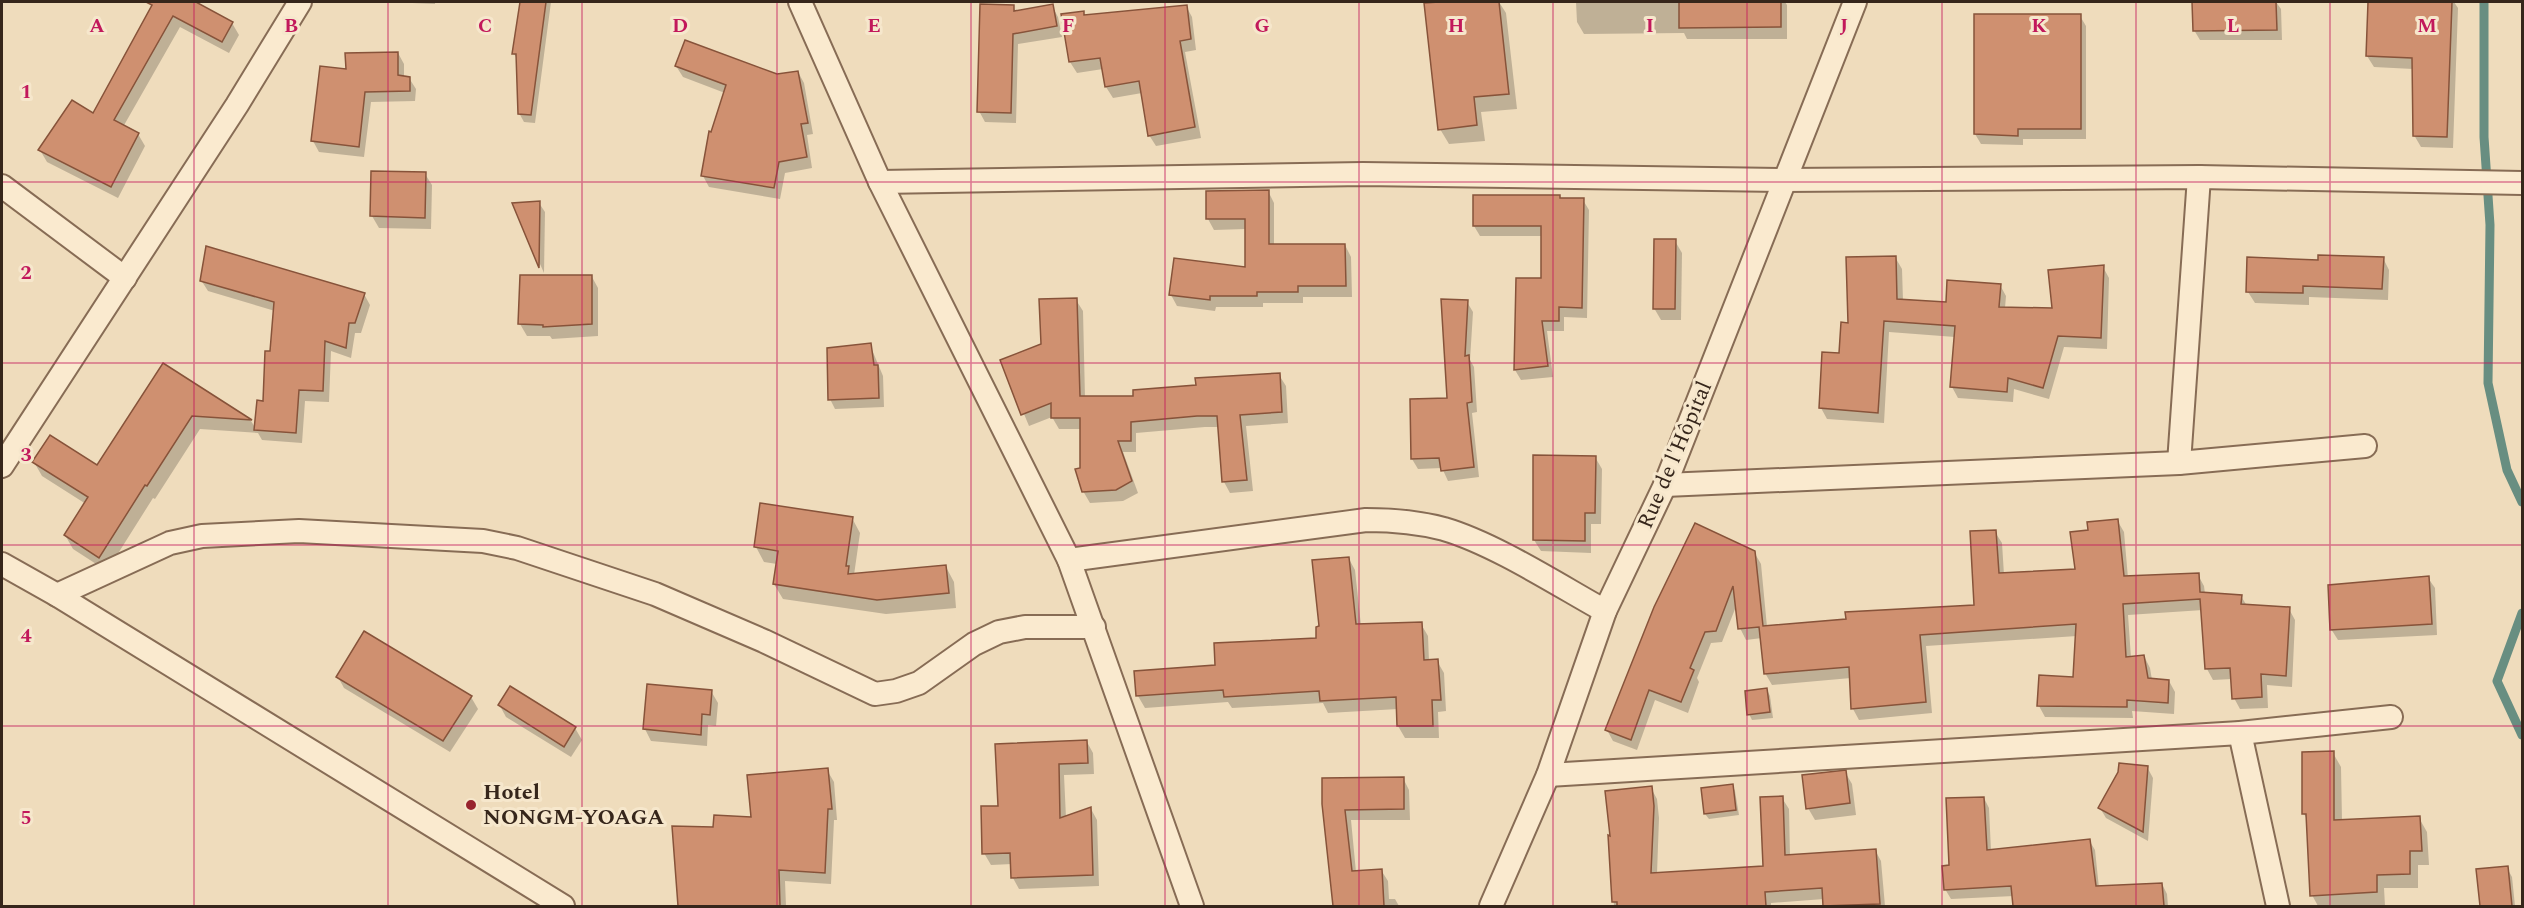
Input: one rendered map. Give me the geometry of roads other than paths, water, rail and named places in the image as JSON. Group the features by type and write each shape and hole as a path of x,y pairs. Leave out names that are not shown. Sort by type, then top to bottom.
{"street":[{"path":"2,466 237,105 300,2"},
{"path":"800,2 880,182 1069,560 1192,906"},
{"name":"Rue de l'Hôpital","path":"1491,906 1548,775 1605,611 1665,485 1855,2"},
{"path":"880,182 1363,174 1784,180 2199,177 2523,183"},
{"path":"2179,463 2199,177"},
{"path":"2,186 125,278"},
{"path":"1665,485 2179,463 2366,446"},
{"path":"1069,560 1366,520 1402,520 1446,529 1497,552 1605,611"},
{"path":"57,595 170,543 202,536 299,531 483,541 517,548 655,594 764,641 875,694 897,691 919,683 974,644 999,632 1025,627 1094,627"},
{"path":"2,564 57,595 563,906"},
{"path":"1548,775 2241,733 2391,717"},
{"path":"2241,733 2278,906"}],"waterway":[{"path":"2484,2 2484,137 2490,225 2488,383 2507,470 2522,502"},
{"path":"2522,613 2497,681 2522,735"}],"place":[{"name":"Hotel NONGM-YOAGA","path":"471,805"}]}
